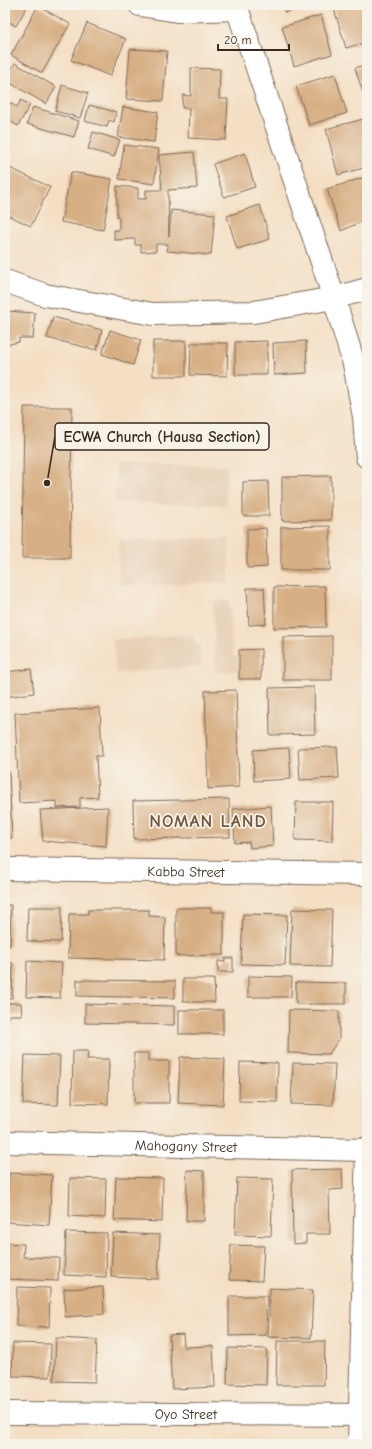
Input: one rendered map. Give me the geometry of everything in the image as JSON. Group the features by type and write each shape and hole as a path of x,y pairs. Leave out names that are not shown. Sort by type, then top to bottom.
{"street":[{"path":"140,5 177,11 237,7 334,298 354,364 364,417 367,457"},
{"path":"5,281 45,295 153,314 254,312 334,298 367,289"},
{"name":"Kabba Street","path":"5,869 367,874"},
{"name":"Mahogany Street","path":"5,1142 367,1149"},
{"path":"359,1444 363,1415 367,1149"},
{"name":"Oyo Street","path":"5,1413 363,1415"}],"shaded area":[{"path":"116,464 227,466 226,505 115,503"},
{"path":"229,538 229,583 119,585 119,540"},
{"path":"229,600 233,657 238,657 239,671 216,672 213,601"},
{"path":"194,634 195,645 200,645 201,666 116,673 113,640"}],"building":[{"path":"5,5 28,5 16,26 9,22 7,27 5,26"},
{"path":"282,5 311,5 285,13"},
{"path":"348,5 367,5 367,42 346,48 334,9"},
{"path":"38,6 70,24 42,73 11,55"},
{"path":"321,15 332,54 294,66 282,27"},
{"path":"87,23 126,39 110,76 71,60"},
{"path":"130,49 167,51 163,101 126,99"},
{"path":"15,63 56,87 46,104 5,80"},
{"path":"367,64 367,105 355,68"},
{"path":"191,68 220,69 219,99 228,99 226,140 188,138 189,108 182,108 183,95 191,96"},
{"path":"335,74 347,113 309,125 296,86"},
{"path":"62,85 88,93 80,118 55,111"},
{"path":"5,100 17,107 21,100 30,105 18,126 5,118"},
{"path":"89,105 116,112 114,122 109,120 107,127 85,121"},
{"path":"33,107 79,121 74,137 27,124"},
{"path":"123,107 158,112 154,142 118,137"},
{"path":"367,118 367,167 338,175 326,129"},
{"path":"93,132 120,140 114,157 88,149"},
{"path":"124,145 159,149 154,184 119,179"},
{"path":"194,152 197,188 168,190 169,236 171,210 215,214 211,255 167,251 168,244 156,244 156,251 141,252 141,245 135,245 135,239 114,240 114,230 119,230 119,217 117,217 117,186 138,188 138,199 146,199 146,190 162,190 159,155"},
{"path":"245,153 255,187 224,197 213,164"},
{"path":"8,167 50,187 31,226 5,214 5,173"},
{"path":"71,172 112,179 103,230 61,222"},
{"path":"366,177 367,219 341,231 327,189"},
{"path":"260,205 270,239 237,249 227,216"},
{"path":"5,311 35,313 33,338 19,338 19,342 5,345"},
{"path":"53,317 102,330 97,350 47,338"},
{"path":"110,330 141,340 133,365 102,354"},
{"path":"153,341 186,341 186,376 153,376"},
{"path":"267,341 267,375 235,375 235,342"},
{"path":"306,341 307,373 274,375 273,343"},
{"path":"191,343 228,343 227,376 190,375"},
{"path":"24,407 72,407 70,558 22,558"},
{"path":"331,476 331,520 282,521 282,477"},
{"path":"268,481 269,516 243,516 243,482"},
{"path":"330,526 330,570 281,570 281,527"},
{"path":"266,528 267,567 247,568 247,529"},
{"path":"325,586 326,627 274,628 274,587"},
{"path":"247,588 264,588 266,624 249,625"},
{"path":"332,636 332,680 283,680 283,637"},
{"path":"261,649 261,679 239,679 239,650"},
{"path":"31,669 34,693 5,697 5,672"},
{"path":"314,687 315,734 270,735 269,688"},
{"path":"236,690 239,787 208,789 205,691"},
{"path":"100,708 102,756 96,756 98,797 80,798 80,807 57,808 57,801 19,803 15,713"},
{"path":"337,747 339,778 300,780 298,748"},
{"path":"289,748 291,779 254,781 253,750"},
{"path":"9,772 12,838 5,839 5,773"},
{"path":"229,799 230,837 134,839 133,801"},
{"path":"296,802 333,802 332,841 295,840"},
{"path":"271,806 273,846 250,848 249,842 235,843 233,809"},
{"path":"108,807 106,846 43,841 40,810"},
{"path":"5,905 11,905 10,946 5,946"},
{"path":"28,907 62,907 61,942 27,941"},
{"path":"176,908 211,908 211,912 224,912 224,955 176,956"},
{"path":"292,909 332,910 330,967 290,966"},
{"path":"88,910 149,910 149,916 165,917 164,960 68,958 69,914 88,914"},
{"path":"243,914 287,915 285,965 241,964"},
{"path":"225,958 233,958 233,972 218,972 218,961 225,962"},
{"path":"27,961 62,963 60,998 26,997"},
{"path":"5,963 13,963 12,998 5,998"},
{"path":"248,976 292,977 291,997 248,997"},
{"path":"183,979 214,979 215,1002 183,1002"},
{"path":"77,980 175,981 175,998 77,996"},
{"path":"296,982 346,983 346,1004 296,1004"},
{"path":"5,1003 21,1003 22,1015 9,1015 9,1018 5,1018"},
{"path":"85,1004 174,1006 174,1025 85,1023"},
{"path":"179,1010 223,1010 223,1034 179,1034"},
{"path":"289,1010 339,1011 339,1039 329,1054 288,1053"},
{"path":"73,1051 88,1051 87,1059 109,1059 108,1104 72,1103"},
{"path":"134,1053 148,1053 148,1061 169,1061 169,1103 134,1103"},
{"path":"25,1055 60,1056 58,1105 23,1104"},
{"path":"180,1057 225,1059 223,1105 178,1103"},
{"path":"240,1062 278,1063 277,1102 239,1101"},
{"path":"293,1063 335,1064 333,1105 291,1104"},
{"path":"342,1169 343,1189 329,1190 330,1234 306,1234 306,1243 293,1244 292,1170"},
{"path":"187,1170 204,1171 204,1221 186,1221"},
{"path":"9,1173 52,1175 49,1225 6,1222"},
{"path":"116,1177 163,1178 162,1222 114,1220"},
{"path":"70,1178 106,1179 105,1218 69,1216"},
{"path":"237,1178 273,1179 271,1236 235,1235"},
{"path":"66,1232 107,1233 106,1277 64,1275"},
{"path":"113,1233 160,1235 158,1279 111,1277"},
{"path":"5,1243 24,1244 23,1257 59,1258 58,1281 5,1279"},
{"path":"231,1245 264,1246 262,1281 229,1280"},
{"path":"17,1287 50,1288 49,1327 16,1326"},
{"path":"103,1287 104,1314 65,1317 64,1289"},
{"path":"270,1288 313,1290 311,1338 268,1337"},
{"path":"229,1296 267,1296 266,1335 229,1336"},
{"path":"183,1334 184,1347 213,1346 215,1387 172,1389 169,1335"},
{"path":"56,1338 97,1340 95,1382 54,1381"},
{"path":"277,1341 325,1341 324,1385 276,1385"},
{"path":"13,1343 51,1344 50,1377 12,1376"},
{"path":"228,1348 267,1349 266,1385 227,1384"}],"place":[{"name":"ECWA Church (Hausa Section)","path":"47,483"}],"district":[{"name":"NOMAN LAND","path":"208,821"}]}
